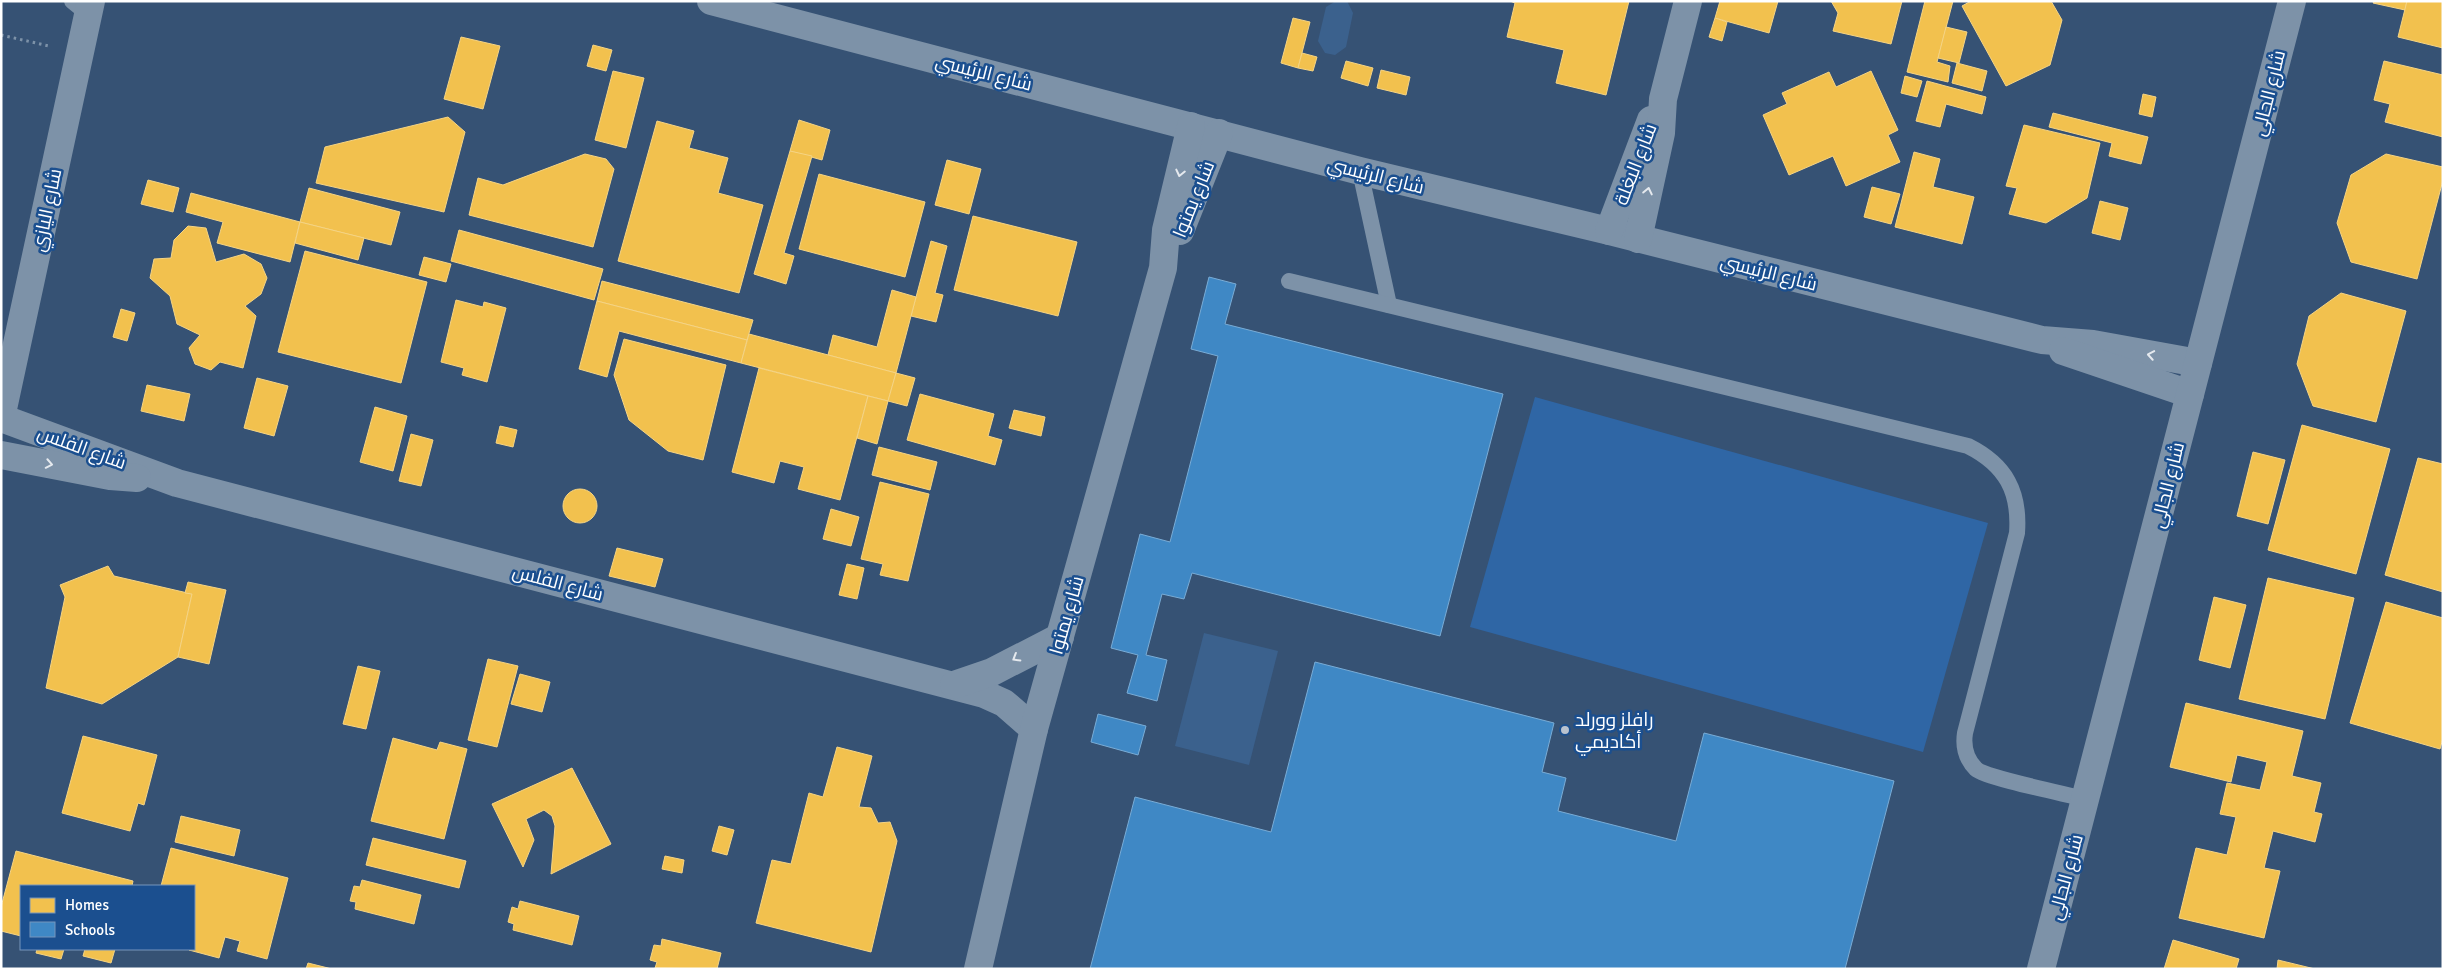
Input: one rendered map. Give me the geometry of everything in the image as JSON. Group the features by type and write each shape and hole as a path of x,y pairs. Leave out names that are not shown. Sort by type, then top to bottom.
{"street":[{"name":"شارع الرئيسي","path":"711,1 1360,171 1609,231 2042,340 2094,344 2198,363"},
{"name":"شارع البغلة","path":"1638,239 1661,133 1663,99 1688,1"},
{"name":"شارع الجالي","path":"2041,969 2292,1"},
{"name":"شارع اليازي","path":"1,418 79,52 84,6"},
{"name":"شارع البغلة","path":"1609,231 1645,133 1663,99"},
{"name":"شارع يمتوا","path":"978,969 1034,729 1164,264 1166,230 1191,126"},
{"name":"شارع يمتوا","path":"1164,264 1179,236 1219,133"},
{"name":"شارع الرئيسي","path":"2042,340 2077,357 2190,394"},
{"name":"شارع الفلس","path":"1,418 132,465 161,478 954,685 994,698 1034,729"},
{"name":"شارع الفلس","path":"1,455 110,476 161,478"},
{"path":"954,685 992,672 1060,637"}],"lane":[{"path":"1360,171 1389,306"},
{"path":"1289,281 1968,446 1983,453 1995,462 2005,475 2012,488 2018,518 2017,533 1965,733 1966,752 1970,761 1982,774 2085,799"}],"path":[{"path":"1,35 79,52"}],"shaded area":[{"path":"1336,1 1347,1 1353,13 1346,47 1335,55 1325,53 1318,41 1326,7"},
{"path":"1535,397 1988,523 1923,752 1470,627"},
{"path":"1204,633 1278,651 1249,765 1175,746"}],"building: Homes":[{"path":"1510,1 1629,1 1606,95 1556,83 1564,50 1507,37 1515,3"},
{"path":"1720,1 1778,1 1769,33 1715,18"},
{"path":"1831,1 1902,1 1891,44 1833,31 1838,13"},
{"path":"1925,1 1953,1 1937,62 1950,66 1948,82 1907,72"},
{"path":"1971,1 2051,1 2062,20 2050,65 2006,86 1962,6"},
{"path":"2374,1 2407,1 2405,10 2373,3"},
{"path":"2407,1 2443,1 2443,48 2398,37"},
{"path":"1293,18 1310,22 1298,68 1281,63"},
{"path":"1715,18 1727,22 1722,41 1709,37"},
{"path":"1946,27 1967,32 1959,63 1938,58"},
{"path":"461,37 500,46 483,109 444,99"},
{"path":"593,45 612,50 606,71 587,66"},
{"path":"1302,53 1317,57 1313,71 1298,68"},
{"path":"1346,61 1373,68 1368,86 1341,78"},
{"path":"2384,61 2443,75 2443,137 2385,122 2390,104 2374,100"},
{"path":"1957,63 1987,71 1982,91 1952,83"},
{"path":"1381,70 1410,77 1406,95 1377,88"},
{"path":"613,71 644,78 626,148 595,140"},
{"path":"1871,71 1898,130 1888,135 1900,162 1846,186 1833,156 1789,175 1763,115 1787,104 1782,93 1829,72 1836,87"},
{"path":"1905,76 1922,81 1917,97 1901,93"},
{"path":"1927,81 1986,97 1982,114 1946,104 1940,127 1916,121"},
{"path":"2143,94 2156,97 2152,117 2139,114"},
{"path":"2053,113 2148,137 2141,164 2109,156 2112,143 2049,127"},
{"path":"448,117 465,132 444,212 316,183 325,147"},
{"path":"799,120 830,130 822,160 790,151"},
{"path":"657,121 694,131 689,148 728,158 718,193 763,205 739,293 618,261"},
{"path":"2024,125 2100,143 2087,198 2046,223 2009,214 2017,188 2006,186"},
{"path":"790,151 812,156 784,253 794,256 786,284 754,274"},
{"path":"1914,152 1940,159 1933,187 1974,197 1962,244 1895,227"},
{"path":"585,154 606,159 614,169 593,247 469,215 478,178 503,185"},
{"path":"2386,154 2443,167 2443,180 2417,279 2351,262 2337,223 2351,175"},
{"path":"947,160 981,169 969,214 935,205"},
{"path":"819,174 925,202 905,277 799,249"},
{"path":"148,180 179,188 173,212 141,204"},
{"path":"1872,187 1900,194 1891,224 1864,217"},
{"path":"309,188 400,212 391,245 300,222"},
{"path":"191,193 300,222 290,262 217,243 223,222 186,212"},
{"path":"2100,201 2128,208 2120,240 2092,233"},
{"path":"973,216 1077,242 1058,316 954,290"},
{"path":"300,222 364,238 358,260 295,243"},
{"path":"188,226 206,228 216,262 244,254 261,264 267,278 261,294 245,306 256,316 243,368 220,362 211,370 195,364 189,348 200,335 177,324 170,296 150,278 154,259 171,258 174,240"},
{"path":"459,230 603,269 594,300 451,261"},
{"path":"931,241 947,246 935,293 943,295 936,322 911,316"},
{"path":"305,251 427,282 401,383 278,352"},
{"path":"424,257 451,264 446,282 419,275"},
{"path":"602,281 753,320 747,340 597,301"},
{"path":"892,290 916,297 896,373 828,355 833,335 877,347"},
{"path":"2341,293 2406,311 2376,422 2313,406 2297,364 2309,316"},
{"path":"456,300 483,307 484,302 506,308 487,382 462,375 464,368 441,362"},
{"path":"597,301 747,340 741,363 619,331 607,377 579,369"},
{"path":"121,309 135,313 127,341 113,337"},
{"path":"749,334 896,373 888,401 741,363"},
{"path":"624,339 726,365 703,460 668,451 629,420 614,375"},
{"path":"759,368 868,396 840,500 798,489 804,467 780,461 774,483 732,472"},
{"path":"896,373 915,378 907,406 888,401"},
{"path":"257,378 288,386 274,436 244,428"},
{"path":"147,385 190,394 184,421 141,411"},
{"path":"920,394 994,414 988,436 1002,440 995,465 907,440"},
{"path":"868,396 888,401 877,444 857,438"},
{"path":"375,407 407,416 393,471 360,462"},
{"path":"1014,410 1045,417 1041,436 1009,428"},
{"path":"2302,425 2390,449 2356,574 2268,550"},
{"path":"500,426 517,430 513,447 496,443"},
{"path":"411,434 433,440 421,486 399,481"},
{"path":"879,447 937,462 930,490 872,475"},
{"path":"2253,452 2285,460 2268,524 2237,516"},
{"path":"2418,458 2443,464 2443,592 2385,575"},
{"path":"880,482 929,494 908,581 880,575 883,564 861,559"},
{"path":"580,489 587,490 592,494 596,499 596,513 592,518 587,522 580,523 573,522 568,518 564,513 563,506 564,499 568,494 573,490"},
{"path":"831,509 859,517 851,546 823,539"},
{"path":"617,548 663,559 655,587 609,576"},
{"path":"847,564 864,568 857,599 839,595"},
{"path":"108,566 114,576 192,594 178,657 102,704 46,688 65,597 60,585"},
{"path":"2268,578 2354,598 2325,719 2239,699"},
{"path":"188,582 226,590 209,664 178,657 192,594 185,593"},
{"path":"2214,597 2246,605 2230,668 2199,660"},
{"path":"2386,602 2443,618 2443,738 2440,749 2350,723"},
{"path":"488,659 518,666 497,747 468,740"},
{"path":"358,666 380,671 366,729 343,724"},
{"path":"520,674 550,682 542,712 511,704"},
{"path":"2186,703 2303,731 2292,776 2321,783 2314,812 2322,814 2315,842 2273,831 2264,868 2280,871 2264,938 2179,918 2196,848 2227,855 2236,817 2220,814 2227,783 2260,790 2267,762 2237,755 2231,782 2170,767"},
{"path":"83,736 157,755 144,805 138,803 130,831 62,813"},
{"path":"393,738 437,750 440,742 467,749 444,839 371,821"},
{"path":"837,747 872,756 859,807 871,808 878,823 890,822 897,841 871,952 756,923 772,860 791,864 809,793 823,797"},
{"path":"572,768 611,844 551,874 555,826 552,816 544,810 526,819 534,840 523,867 492,804"},
{"path":"181,816 240,830 234,856 175,842"},
{"path":"719,826 734,830 727,855 712,851"},
{"path":"373,838 466,861 459,888 366,865"},
{"path":"171,848 288,878 267,959 237,951 240,941 225,937 219,958 189,950 195,950 195,885 161,885"},
{"path":"16,851 133,881 132,885 20,885 20,936 1,931 1,907"},
{"path":"665,856 684,860 682,873 662,869"},
{"path":"362,880 421,895 414,924 355,909 356,902 350,901 354,886 360,887"},
{"path":"520,901 579,916 572,945 513,930 514,924 508,922 512,907 518,909"},
{"path":"662,939 721,953 717,969 655,968 657,962 650,960 654,945 661,946"},
{"path":"2173,940 2239,959 2236,969 2164,969"},
{"path":"37,950 64,950 61,959 36,953"},
{"path":"85,950 115,950 111,963 83,956"},
{"path":"2278,960 2315,969 2277,969"},
{"path":"308,963 332,969 306,969"}],"building: Schools":[{"path":"1209,277 1236,284 1225,324 1503,394 1440,636 1192,573 1184,599 1162,594 1146,655 1167,660 1157,701 1127,693 1138,655 1111,648 1140,534 1170,542 1218,356 1191,349"},
{"path":"1315,662 1554,723 1542,772 1566,778 1558,811 1676,841 1704,733 1894,781 1845,969 1090,969 1135,797 1271,832"},
{"path":"1098,714 1146,726 1138,755 1091,742"}],"place":[{"name":"رافلز وورلد أكاديمي","path":"1565,730"}]}
